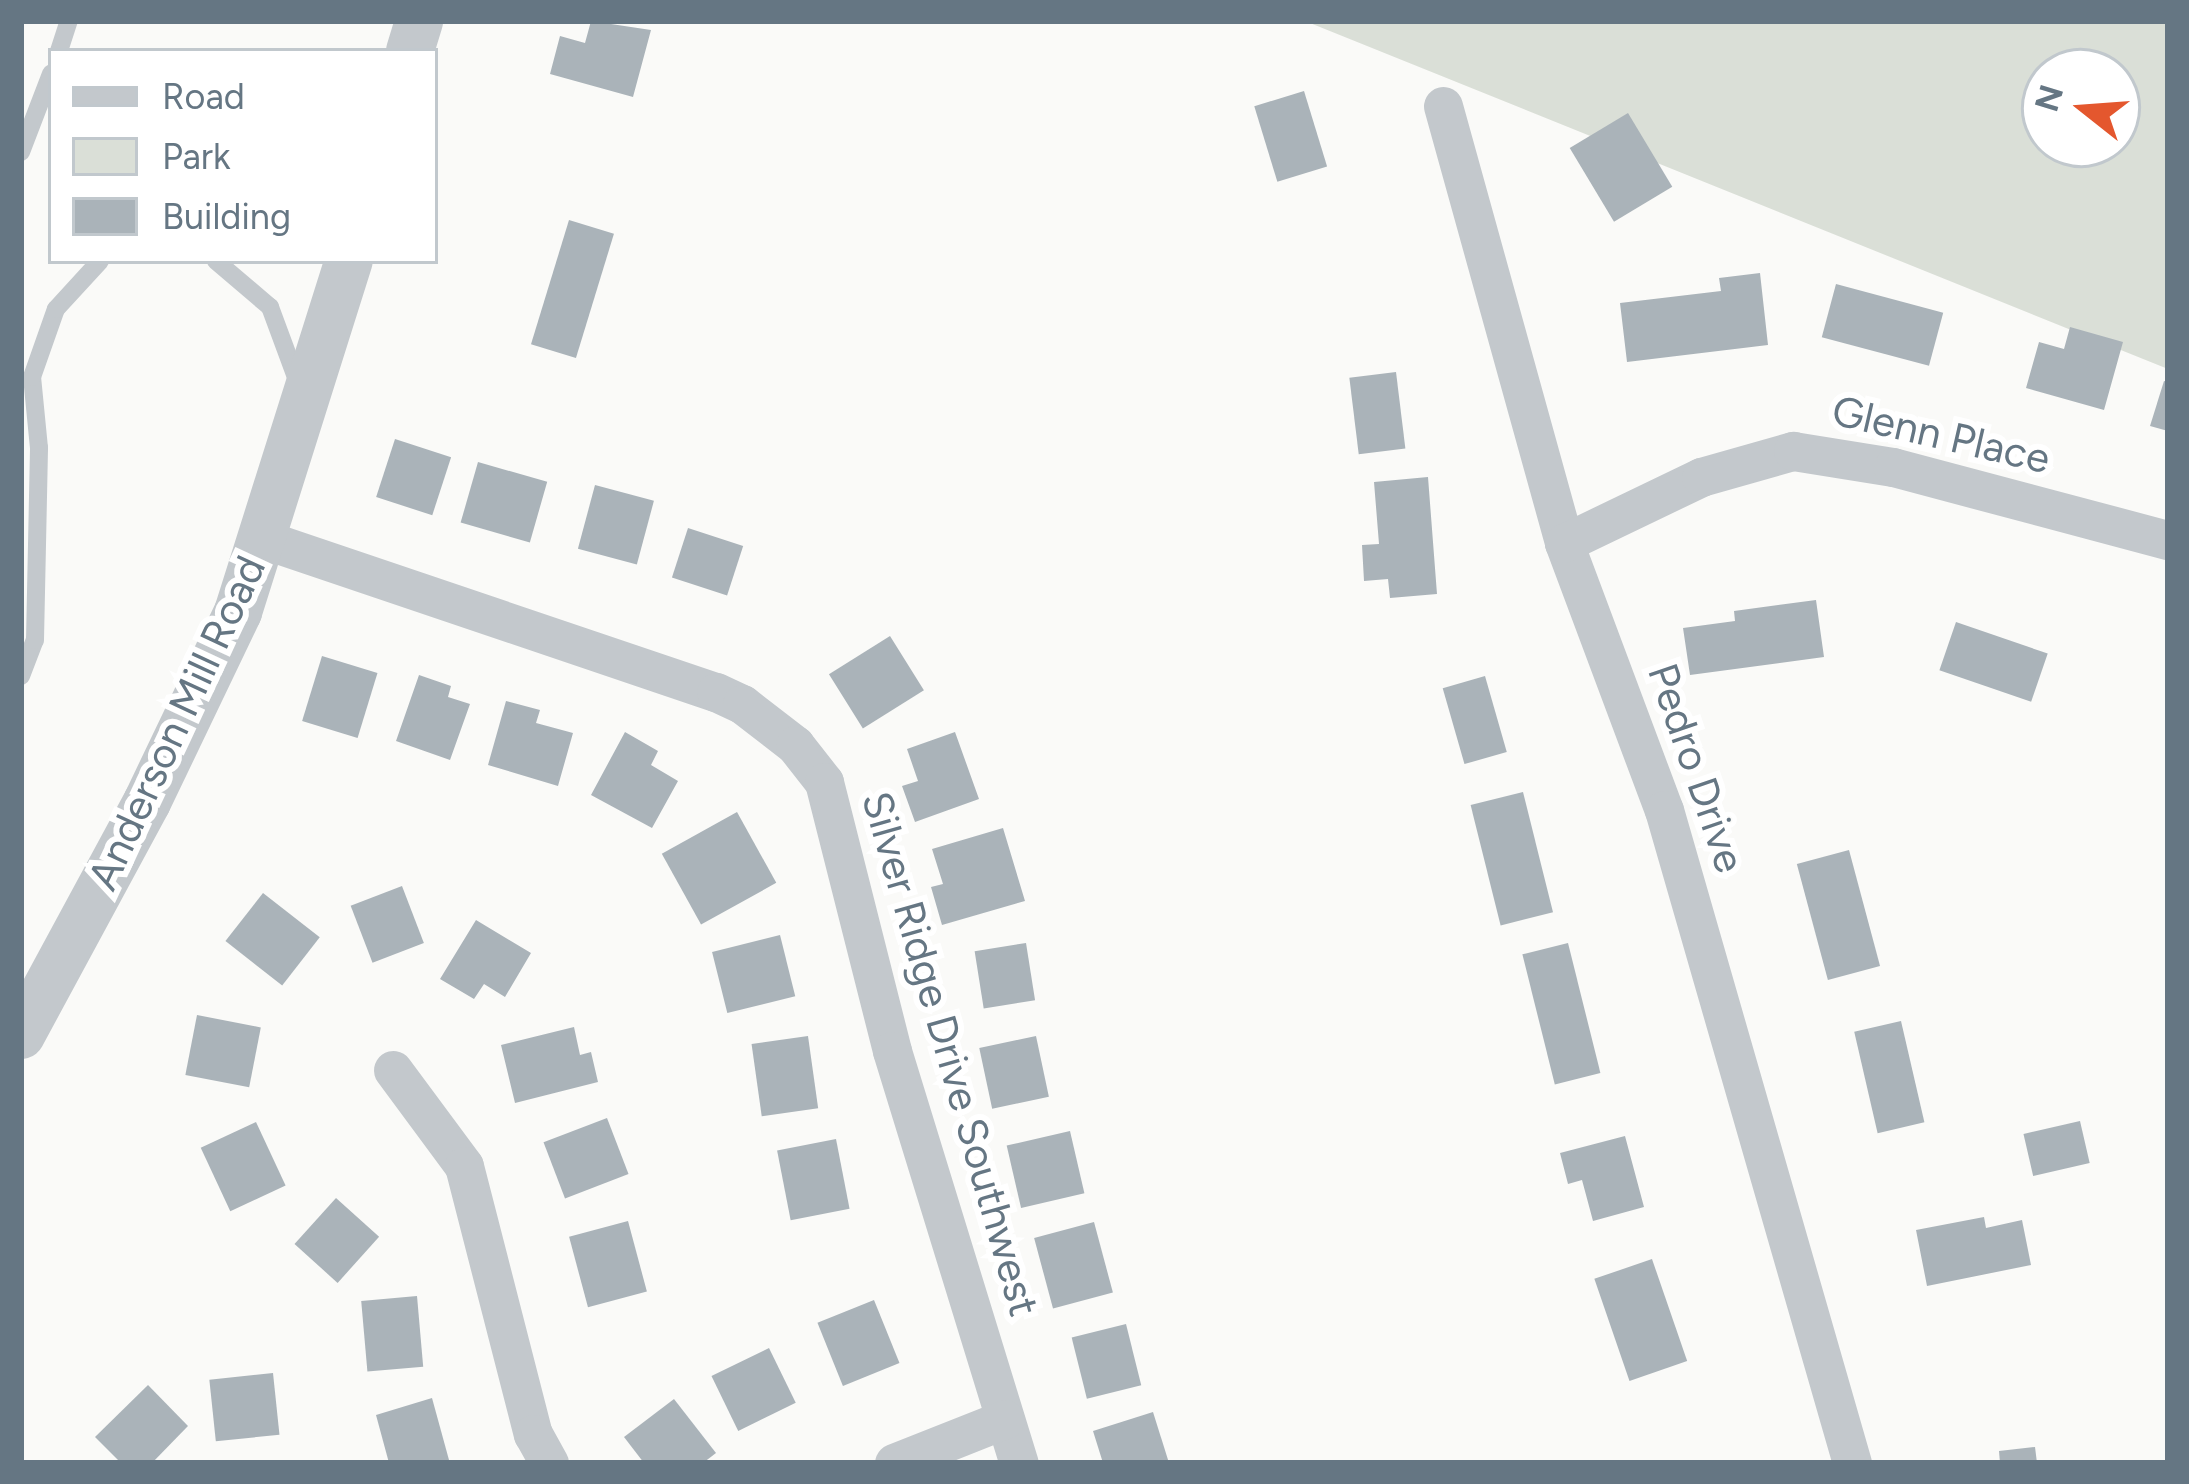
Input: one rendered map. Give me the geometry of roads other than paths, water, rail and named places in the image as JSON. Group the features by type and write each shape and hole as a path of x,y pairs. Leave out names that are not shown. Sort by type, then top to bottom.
{"street":[{"name":"Pedro Drive","path":"1443,106 1564,543 1670,831 1852,1463"},
{"name":"Anderson Mill Road","path":"21,1035 147,802 238,612 306,406 342,265"},
{"name":"Glenn Place","path":"1564,543 1701,477 1793,452 1893,467 2168,541"},
{"name":"Silver Ridge Drive Southwest","path":"263,539 716,692 742,704 796,745 824,782 892,1051 1018,1463"},
{"path":"392,1070 464,1166 533,1434 549,1463"},
{"path":"894,1463 1005,1419"}],"lane":[{"path":"21,152 48,82"},
{"path":"21,676 35,640 39,448 32,377 56,309 97,264"},
{"path":"219,264 269,307 306,406"}]}
